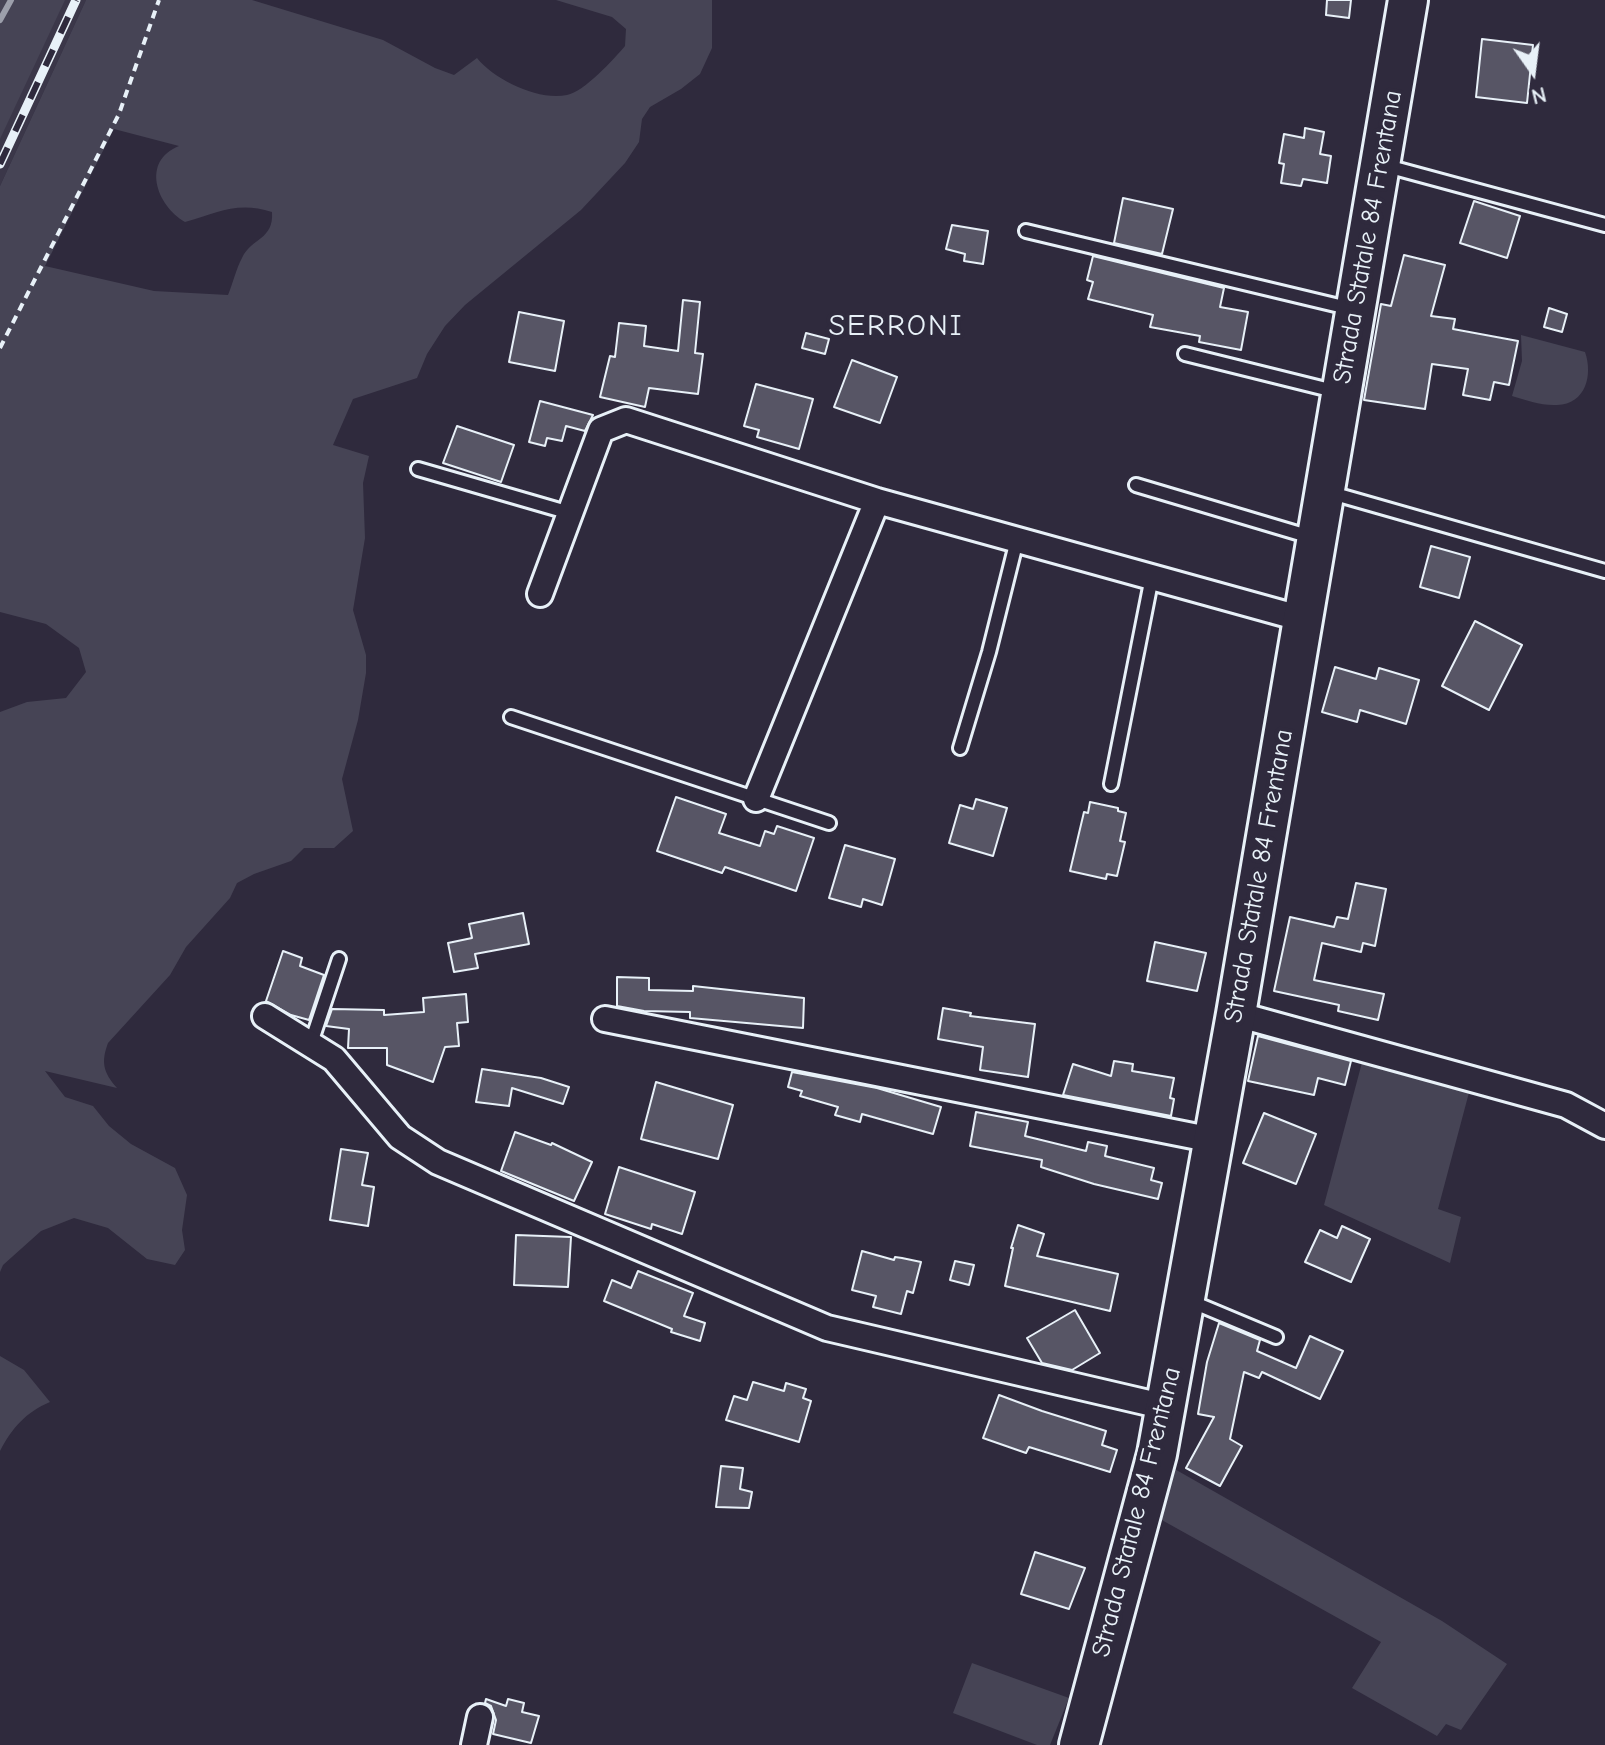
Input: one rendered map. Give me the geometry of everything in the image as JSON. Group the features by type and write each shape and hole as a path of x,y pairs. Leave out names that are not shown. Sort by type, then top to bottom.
{"main road":[{"name":"Strada Statale 84 Frentana","path":"1079,1745 1157,1454 1166,1407 1408,0"}],"street":[{"path":"540,594 601,430 626,420 877,501 1303,619"},
{"path":"756,799 877,501"},
{"path":"1236,1014 1566,1105 1605,1126"},
{"path":"265,1016 336,1062 400,1137 438,1162 827,1328 1166,1407"},
{"path":"605,1019 1213,1140"},
{"path":"474,1745 480,1717"}],"lane":[{"path":"1380,165 1605,225"},
{"path":"1026,231 1355,309"},
{"path":"1185,354 1341,393"},
{"path":"418,469 570,513"},
{"path":"1136,485 1317,539"},
{"path":"1324,492 1605,571"},
{"path":"960,748 989,652 1017,540"},
{"path":"1111,784 1152,577"},
{"path":"511,717 829,823"},
{"path":"311,1043 339,959"},
{"path":"1186,1299 1276,1337"}],"path":[{"path":"0,348 119,114 159,0"}],"shaded area":[{"path":"0,0 65,0 0,139"},
{"path":"62,0 86,0 0,186 0,135"},
{"path":"86,0 252,0 383,40 454,75 477,58 495,74 518,87 556,96 574,93 598,74 625,46 626,29 612,17 556,0 712,0 712,48 700,74 650,107 642,119 639,142 625,163 581,210 465,305 445,326 427,354 417,378 353,399 333,445 369,456 363,483 365,538 353,610 366,655 366,673 358,720 342,779 353,831 334,848 304,848 291,861 237,883 230,898 186,947 170,975 108,1043 105,1067 117,1088 45,1071 65,1097 93,1106 109,1126 131,1144 175,1168 187,1195 182,1230 185,1250 175,1265 147,1259 108,1228 74,1218 41,1231 3,1265 0,1272 0,712 27,702 66,698 86,672 79,648 46,624 0,612 0,186","holes":["114,129 179,146 160,162 157,183 166,205 185,222 238,208 272,212 266,234 246,251 228,295 154,291 45,266"]},
{"path":"1521,335 1585,352 1587,379 1575,400 1551,405 1512,396 1522,361"},
{"path":"1364,1055 1471,1085 1438,1209 1461,1217 1450,1263 1324,1205"},
{"path":"0,1356 24,1370 50,1402 20,1422 0,1451"},
{"path":"1164,1463 1442,1621 1507,1664 1461,1730 1446,1724 1437,1736 1352,1688 1381,1642 1151,1514"},
{"path":"972,1663 1069,1698 1050,1745 1037,1745 953,1713"}],"building":[{"path":"1327,0 1351,0 1349,18 1326,15"},
{"path":"1482,39 1533,45 1527,103 1476,97"},
{"path":"1305,128 1324,132 1320,154 1331,156 1327,183 1303,179 1301,186 1281,183 1284,164 1279,163 1284,134 1304,138"},
{"path":"1123,198 1173,209 1162,254 1114,243"},
{"path":"1474,201 1520,216 1507,258 1460,243"},
{"path":"952,225 988,231 983,264 964,261 965,254 946,249"},
{"path":"1404,255 1445,265 1431,316 1455,319 1453,329 1518,341 1509,385 1494,382 1490,400 1463,395 1468,369 1432,364 1425,409 1364,400 1381,304 1391,306"},
{"path":"1093,256 1224,288 1220,307 1248,312 1241,350 1199,342 1200,336 1150,327 1153,315 1088,299 1093,282 1087,280"},
{"path":"683,300 700,302 695,353 703,354 698,394 649,388 645,407 600,397 610,356 615,357 619,323 646,326 644,346 678,351"},
{"path":"1549,308 1567,314 1562,332 1544,327"},
{"path":"519,312 564,321 555,371 509,362"},
{"path":"806,333 829,339 825,354 802,348"},
{"path":"852,360 897,377 880,423 834,407"},
{"path":"756,384 813,399 799,449 757,437 759,430 744,426"},
{"path":"540,401 593,415 585,431 566,426 562,441 547,438 545,446 529,442"},
{"path":"457,426 514,445 501,482 443,463"},
{"path":"1431,546 1470,557 1459,598 1420,587"},
{"path":"1475,621 1522,645 1489,710 1442,686"},
{"path":"1335,667 1376,679 1379,668 1419,680 1406,724 1360,710 1357,722 1322,712"},
{"path":"676,797 726,814 719,833 760,846 765,831 774,834 777,826 814,838 796,891 725,867 722,873 657,851"},
{"path":"976,799 1007,808 993,856 949,843 960,805 973,809"},
{"path":"1090,802 1118,808 1118,811 1126,813 1120,841 1125,842 1117,876 1107,874 1106,879 1070,871 1084,812 1088,813"},
{"path":"845,845 895,859 882,905 863,899 861,907 829,898"},
{"path":"1356,883 1386,889 1375,946 1363,943 1361,952 1322,943 1314,980 1384,994 1378,1020 1338,1011 1339,1005 1274,991 1290,917 1334,927 1337,917 1348,919"},
{"path":"523,913 529,944 475,954 478,968 454,972 448,943 472,938 469,924"},
{"path":"1155,942 1206,953 1197,991 1147,981"},
{"path":"283,951 302,958 300,966 324,975 309,1020 291,1015 266,1001"},
{"path":"617,977 649,978 649,990 693,991 693,986 804,998 803,1028 690,1018 690,1012 644,1011 617,1006"},
{"path":"466,994 468,1022 457,1023 459,1046 445,1047 433,1082 387,1065 387,1048 348,1048 349,1029 326,1026 332,1009 384,1010 384,1015 424,1012 423,998"},
{"path":"943,1008 971,1013 970,1016 1035,1024 1028,1077 980,1070 983,1047 938,1039"},
{"path":"1258,1036 1351,1061 1345,1085 1318,1078 1314,1095 1248,1081"},
{"path":"1114,1061 1133,1064 1132,1071 1174,1078 1170,1098 1174,1099 1171,1116 1063,1095 1073,1064 1111,1076"},
{"path":"482,1069 541,1078 569,1087 563,1104 512,1088 509,1106 476,1102"},
{"path":"792,1072 877,1088 941,1107 933,1134 862,1114 860,1122 835,1115 838,1107 800,1096 802,1091 788,1087"},
{"path":"656,1082 733,1105 718,1159 641,1139"},
{"path":"976,1112 1028,1122 1025,1136 1086,1151 1088,1142 1107,1146 1105,1156 1154,1168 1151,1180 1162,1183 1158,1199 1094,1184 1041,1167 1042,1160 970,1146"},
{"path":"1264,1113 1316,1134 1296,1184 1243,1163"},
{"path":"515,1132 552,1143 592,1162 574,1201 501,1171"},
{"path":"341,1149 368,1153 362,1185 374,1187 368,1226 330,1220"},
{"path":"619,1167 695,1192 682,1234 652,1224 651,1229 605,1214"},
{"path":"1018,1225 1044,1234 1037,1256 1118,1274 1110,1311 1005,1286"},
{"path":"1342,1226 1370,1239 1351,1282 1305,1262 1320,1230 1337,1238"},
{"path":"516,1235 571,1237 568,1287 514,1285"},
{"path":"862,1251 894,1260 895,1257 921,1262 913,1293 907,1291 901,1314 873,1307 876,1296 852,1290"},
{"path":"955,1261 974,1265 969,1285 950,1280"},
{"path":"638,1271 693,1293 684,1316 705,1323 700,1341 671,1332 672,1329 604,1301 612,1280 631,1288"},
{"path":"1075,1310 1100,1353 1072,1370 1042,1363 1027,1338"},
{"path":"1219,1323 1260,1340 1257,1351 1296,1368 1310,1336 1343,1351 1320,1399 1262,1372 1259,1378 1244,1372 1230,1439 1242,1446 1220,1486 1186,1468 1214,1417 1198,1414 1207,1362"},
{"path":"753,1382 784,1391 786,1383 806,1389 803,1398 811,1401 799,1442 726,1420 734,1396 747,1400"},
{"path":"999,1395 1106,1431 1102,1445 1117,1450 1110,1472 1029,1447 1026,1453 983,1438"},
{"path":"721,1466 743,1468 740,1489 752,1492 749,1508 716,1507"},
{"path":"1035,1552 1085,1568 1069,1609 1021,1594"},
{"path":"486,1699 506,1706 508,1699 524,1703 522,1712 539,1716 531,1743 493,1734 496,1720 491,1706 485,1703"}],"waterway":[{"path":"0,20 11,0"}],"railway":[{"path":"0,164 76,0"}],"district":[{"name":"SERRONI","path":"896,327"}]}
